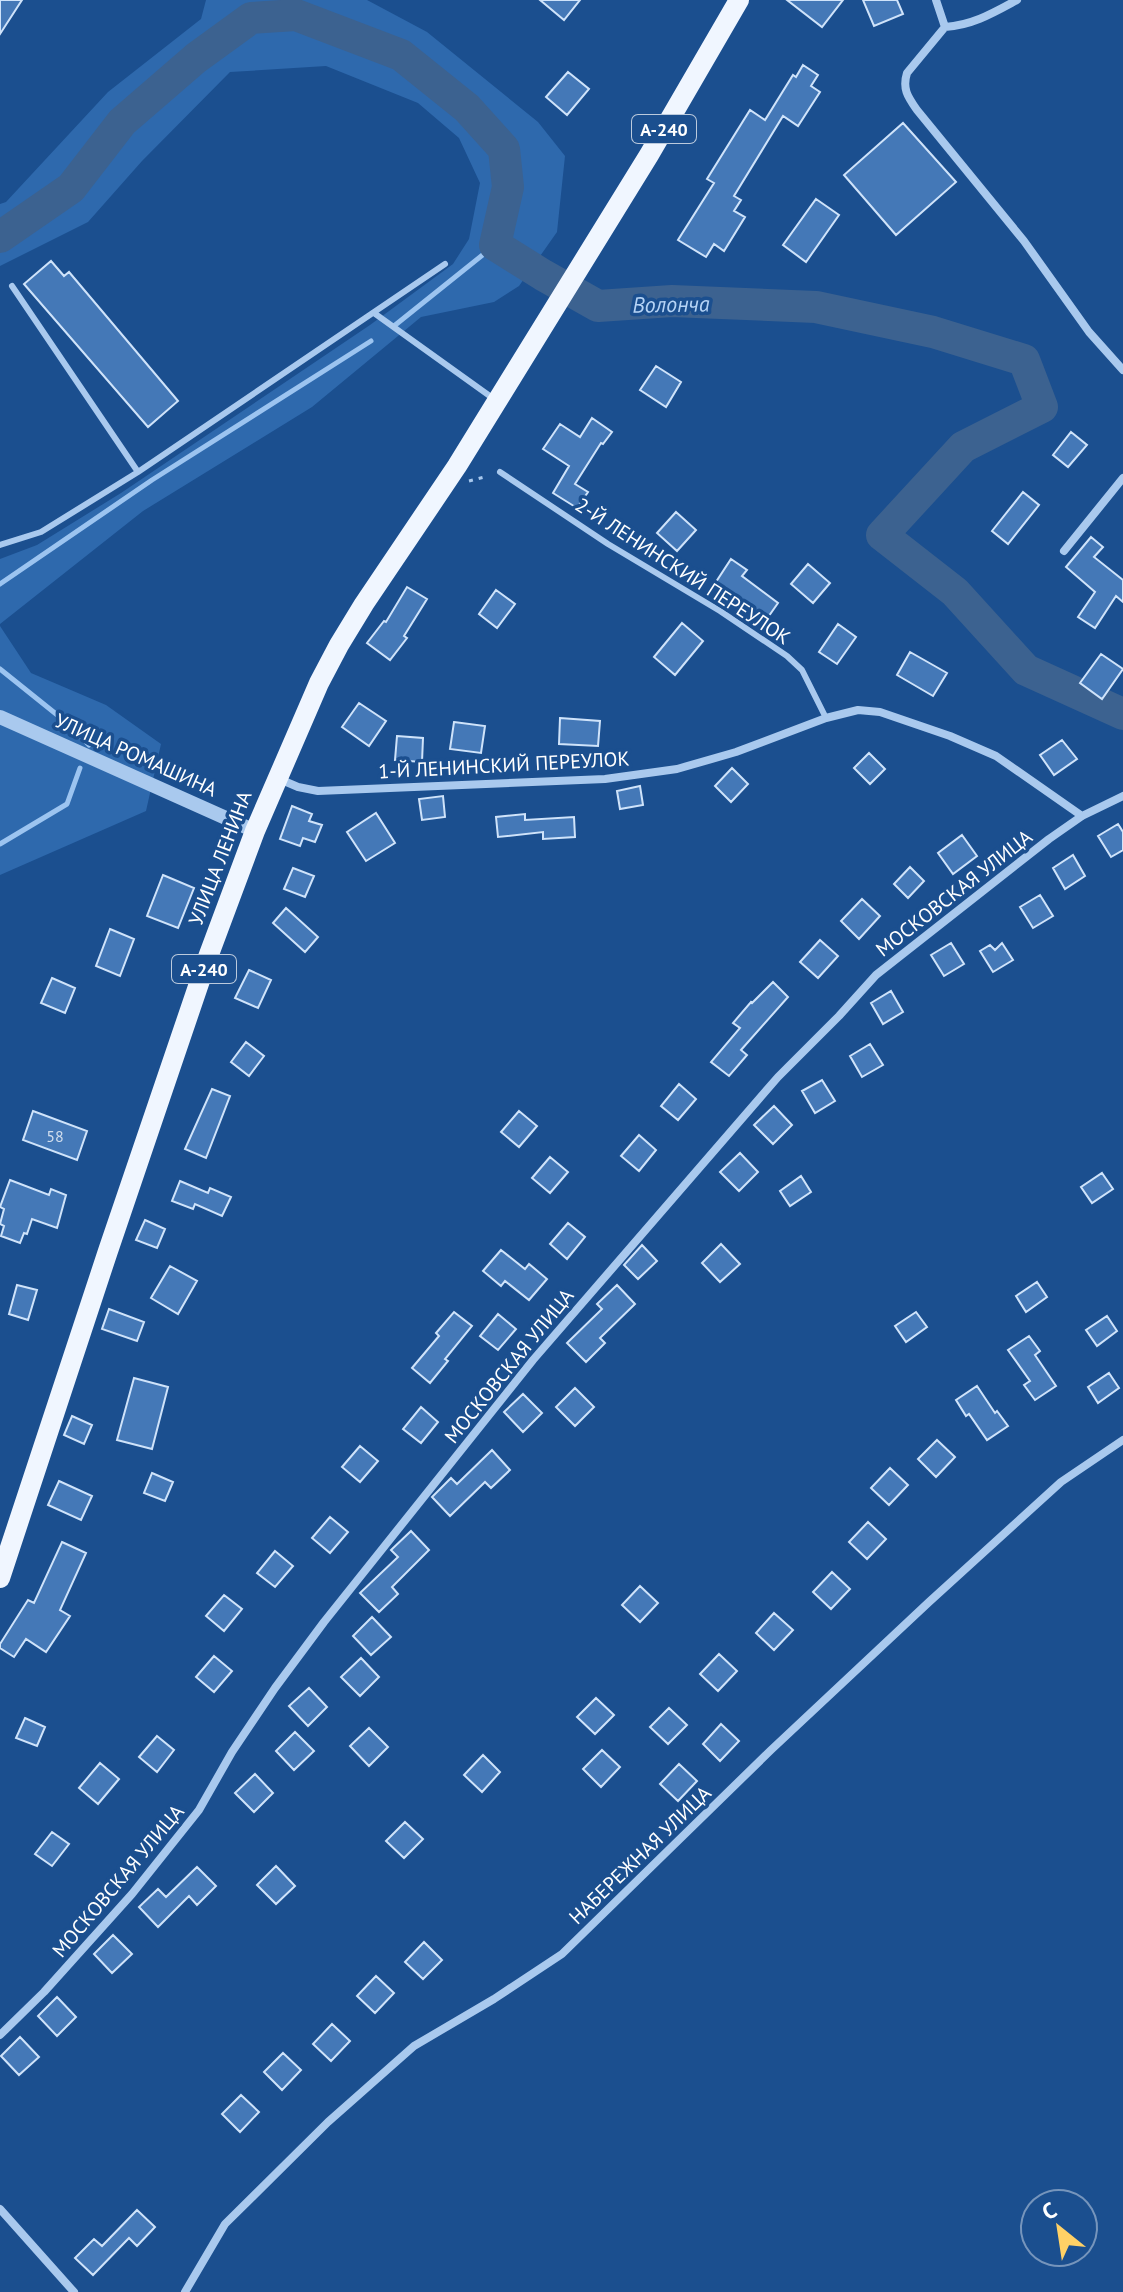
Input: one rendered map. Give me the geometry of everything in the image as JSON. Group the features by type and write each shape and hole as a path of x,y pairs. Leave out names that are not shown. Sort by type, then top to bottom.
{"main road":[{"name":"УЛИЦА ЛЕНИНА","path":"0,1578 208,957 277,778 339,645 457,466 649,155 739,0"}],"street":[{"path":"936,0 945,27"},
{"path":"1017,0 974,22 945,27 907,73 904,82 906,93 1024,241 1089,332 1123,370"},
{"path":"1064,551 1123,478"},
{"name":"1-Й ЛЕНИНСКИЙ ПЕРЕУЛОК","path":"277,778 318,791 605,779 677,769 858,710 880,712 996,756 1082,816"},
{"name":"УЛИЦА РОМАШИНА","path":"0,717 255,831"},
{"name":"МОСКОВСКАЯ УЛИЦА","path":"0,2035 44,1992 132,1894 199,1810 232,1752 324,1622 533,1360 778,1077 876,975 1049,839 1082,816 1123,796"},
{"name":"НАБЕРЕЖНАЯ УЛИЦА","path":"185,2292 225,2224 328,2122 414,2046 562,1954 771,1750 929,1602 1061,1482 1123,1440"},
{"path":"0,2209 74,2292"}],"lane":[{"path":"0,545 41,532 138,472 445,264"},
{"path":"12,286 138,472"},
{"path":"374,313 497,401"},
{"name":"2-Й ЛЕНИНСКИЙ ПЕРЕУЛОК","path":"500,472 787,656 802,670 826,718"}],"path":[{"path":"465,483 500,472"}],"shaded area":[{"path":"206,0 367,0 427,32 538,122 565,156 557,232 519,286 494,302 421,317 312,407 143,511 0,624 0,559 37,545 121,493 370,325 453,264 469,239 480,183 459,138 418,103 326,66 230,72 142,161 88,222 0,266 0,204 6,202 108,92 201,19"},
{"path":"0,626 31,673 106,705 161,744 146,811 0,875"}],"building":[{"path":"0,0 22,0 0,34"},
{"path":"540,0 580,0 564,20"},
{"path":"787,0 843,0 822,27"},
{"path":"863,0 897,0 903,14 874,26"},
{"path":"803,65 818,75 811,86 820,92 798,126 783,116 734,196 741,200 734,211 745,217 724,251 714,244 706,257 678,240 714,183 707,179 750,110 765,120 793,75 796,77"},
{"path":"568,72 589,89 567,115 546,97"},
{"path":"903,123 956,182 896,235 844,175"},
{"path":"816,199 839,215 806,262 783,245"},
{"path":"51,261 64,276 69,272 178,401 148,427 24,284"},
{"path":"656,366 681,382 666,407 640,390"},
{"path":"592,418 612,432 601,443 575,484 588,492 577,508 553,493 569,466 543,449 560,424 580,437"},
{"path":"1071,432 1087,445 1068,467 1053,455"},
{"path":"1023,492 1039,505 1008,544 992,531"},
{"path":"676,512 696,530 677,551 657,533"},
{"path":"1091,537 1103,547 1094,557 1123,580 1123,602 1116,596 1095,628 1078,617 1095,592 1066,567"},
{"path":"731,559 747,570 742,576 778,603 766,620 714,585"},
{"path":"808,564 830,583 813,603 791,584"},
{"path":"407,587 427,599 404,636 407,638 390,660 367,643 386,622"},
{"path":"496,590 515,604 497,628 479,614"},
{"path":"682,623 703,641 675,675 654,657"},
{"path":"838,624 856,637 837,664 819,652"},
{"path":"910,652 947,673 933,696 897,675"},
{"path":"1101,654 1123,669 1102,699 1080,683"},
{"path":"359,703 386,721 369,746 342,727"},
{"path":"560,718 600,721 598,746 559,744"},
{"path":"454,722 485,726 481,753 450,749"},
{"path":"397,736 423,738 422,762 395,760"},
{"path":"1062,740 1077,759 1054,775 1040,755"},
{"path":"869,753 885,769 870,784 854,768"},
{"path":"732,768 748,784 731,802 715,786"},
{"path":"640,786 643,805 620,809 617,791"},
{"path":"443,796 445,817 422,820 419,799"},
{"path":"292,806 312,814 309,821 322,825 315,842 303,838 300,846 280,839"},
{"path":"376,813 395,843 366,861 347,832"},
{"path":"525,814 525,820 574,817 575,837 543,839 543,832 498,837 496,817"},
{"path":"1118,824 1123,832 1123,850 1111,857 1098,836"},
{"path":"962,835 977,856 953,874 938,853"},
{"path":"1073,855 1085,876 1065,889 1053,868"},
{"path":"910,867 924,881 908,898 894,884"},
{"path":"293,868 314,876 305,897 284,889"},
{"path":"163,875 194,888 178,928 147,916"},
{"path":"1040,895 1053,916 1033,928 1020,907"},
{"path":"862,899 880,916 859,939 841,921"},
{"path":"286,908 318,937 305,952 273,923"},
{"path":"110,929 134,939 120,976 96,966"},
{"path":"820,940 838,956 818,978 800,962"},
{"path":"951,943 964,964 944,976 931,955"},
{"path":"1002,943 1013,960 993,972 980,951 990,945 995,950"},
{"path":"249,970 271,980 258,1008 235,998"},
{"path":"52,978 75,988 65,1013 41,1003"},
{"path":"773,982 788,997 741,1050 747,1055 729,1076 711,1062 740,1028 733,1023"},
{"path":"891,991 903,1012 883,1024 871,1003"},
{"path":"246,1042 264,1056 249,1076 231,1062"},
{"path":"870,1044 883,1065 862,1077 850,1056"},
{"path":"822,1080 835,1101 815,1113 802,1091"},
{"path":"679,1084 696,1099 678,1120 661,1106"},
{"path":"212,1089 230,1096 206,1158 185,1149"},
{"path":"774,1106 792,1125 773,1144 754,1125"},
{"path":"33,1111 87,1131 77,1160 23,1140"},
{"path":"519,1111 537,1126 519,1147 501,1132"},
{"path":"639,1135 656,1150 639,1171 621,1156"},
{"path":"740,1153 758,1172 739,1191 720,1172"},
{"path":"550,1157 568,1172 550,1193 532,1178"},
{"path":"1102,1173 1113,1189 1092,1203 1081,1187"},
{"path":"801,1176 811,1192 790,1206 780,1191"},
{"path":"10,1180 49,1195 51,1189 66,1195 57,1228 32,1219 20,1243 1,1236 4,1209 0,1207"},
{"path":"180,1181 208,1193 210,1188 231,1197 222,1216 195,1204 193,1209 172,1201"},
{"path":"145,1220 165,1229 157,1248 136,1240"},
{"path":"568,1223 585,1237 567,1259 550,1244"},
{"path":"721,1244 740,1264 720,1282 702,1263"},
{"path":"642,1245 657,1261 638,1279 624,1265"},
{"path":"501,1250 525,1269 529,1264 547,1279 529,1300 505,1281 501,1286 483,1271"},
{"path":"170,1266 197,1281 178,1314 151,1298"},
{"path":"1037,1282 1047,1297 1026,1312 1016,1296"},
{"path":"17,1285 37,1290 28,1320 9,1314"},
{"path":"617,1285 635,1304 600,1338 605,1343 586,1362 567,1343 602,1309 597,1304"},
{"path":"109,1309 144,1322 137,1341 102,1329"},
{"path":"454,1312 472,1326 430,1383 412,1368"},
{"path":"916,1312 927,1327 906,1342 895,1326"},
{"path":"498,1314 516,1329 498,1350 480,1336"},
{"path":"1107,1316 1117,1331 1097,1346 1086,1330"},
{"path":"1029,1336 1040,1351 1035,1355 1056,1386 1035,1400 1024,1385 1030,1381 1008,1350"},
{"path":"1109,1373 1119,1388 1098,1403 1088,1387"},
{"path":"134,1378 168,1387 152,1449 117,1440"},
{"path":"977,1386 1008,1426 987,1440 956,1400"},
{"path":"575,1388 594,1407 575,1426 556,1407"},
{"path":"523,1394 542,1413 523,1432 504,1412"},
{"path":"421,1407 438,1422 421,1443 403,1429"},
{"path":"72,1416 92,1425 84,1444 64,1435"},
{"path":"937,1440 955,1457 936,1477 918,1459"},
{"path":"360,1446 378,1461 360,1482 342,1467"},
{"path":"492,1450 510,1470 491,1488 485,1482 450,1516 432,1497 451,1478 457,1484"},
{"path":"890,1468 908,1485 889,1505 871,1488"},
{"path":"152,1473 173,1482 165,1501 144,1493"},
{"path":"59,1481 92,1496 81,1520 48,1505"},
{"path":"330,1517 348,1532 330,1553 312,1538"},
{"path":"868,1522 886,1539 867,1559 849,1542"},
{"path":"411,1531 429,1550 392,1587 398,1594 379,1612 360,1593 398,1557 391,1550"},
{"path":"62,1542 86,1553 60,1610 70,1616 46,1652 26,1639 14,1657 0,1648 0,1644 28,1600 34,1603"},
{"path":"275,1551 293,1566 275,1587 257,1573"},
{"path":"832,1572 850,1589 831,1609 813,1592"},
{"path":"640,1586 658,1603 640,1622 622,1605"},
{"path":"224,1595 242,1609 224,1631 206,1616"},
{"path":"774,1613 793,1630 774,1650 756,1633"},
{"path":"372,1617 391,1637 371,1655 353,1636"},
{"path":"719,1654 737,1671 718,1691 700,1674"},
{"path":"214,1656 232,1671 214,1692 196,1677"},
{"path":"361,1658 379,1677 360,1696 341,1677"},
{"path":"309,1688 327,1707 308,1726 289,1706"},
{"path":"596,1698 614,1715 595,1734 577,1717"},
{"path":"669,1708 687,1725 668,1744 650,1727"},
{"path":"25,1718 45,1727 37,1746 16,1738"},
{"path":"721,1724 739,1741 720,1761 703,1744"},
{"path":"369,1728 388,1747 369,1766 350,1746"},
{"path":"295,1732 314,1751 294,1770 276,1751"},
{"path":"157,1736 174,1750 157,1772 139,1757"},
{"path":"602,1750 620,1767 601,1787 583,1769"},
{"path":"483,1755 500,1772 482,1792 464,1775"},
{"path":"100,1763 119,1779 98,1804 79,1788"},
{"path":"679,1764 697,1781 678,1801 660,1784"},
{"path":"255,1774 273,1793 254,1812 235,1793"},
{"path":"405,1822 423,1839 404,1858 386,1841"},
{"path":"52,1832 69,1844 52,1866 35,1854"},
{"path":"276,1866 295,1886 276,1904 257,1885"},
{"path":"197,1867 216,1886 197,1905 189,1896 158,1927 139,1907 158,1889 166,1897"},
{"path":"113,1935 132,1954 112,1973 94,1954"},
{"path":"424,1942 442,1960 423,1979 405,1962"},
{"path":"376,1976 394,1993 375,2013 357,1996"},
{"path":"57,1997 76,2017 57,2036 38,2016"},
{"path":"332,2024 350,2041 331,2061 313,2044"},
{"path":"20,2037 39,2057 19,2075 1,2056"},
{"path":"283,2053 301,2070 282,2090 264,2072"},
{"path":"241,2095 259,2112 240,2132 222,2114"},
{"path":"137,2210 155,2227 137,2246 129,2238 93,2275 75,2258 94,2239 102,2246"}],"waterway":[{"name":"Волонча","path":"0,237 71,188 122,122 196,58 251,18 296,15 401,55 467,108 504,149 508,187 495,245 598,306 672,301 816,307 933,332 1024,360 1042,407 963,447 882,535 955,592 1026,670 1123,714"},
{"path":"394,326 495,245"},
{"path":"0,584 152,480 371,341"},
{"path":"0,669 71,726 89,745"},
{"path":"0,844 67,804 80,768"}]}
